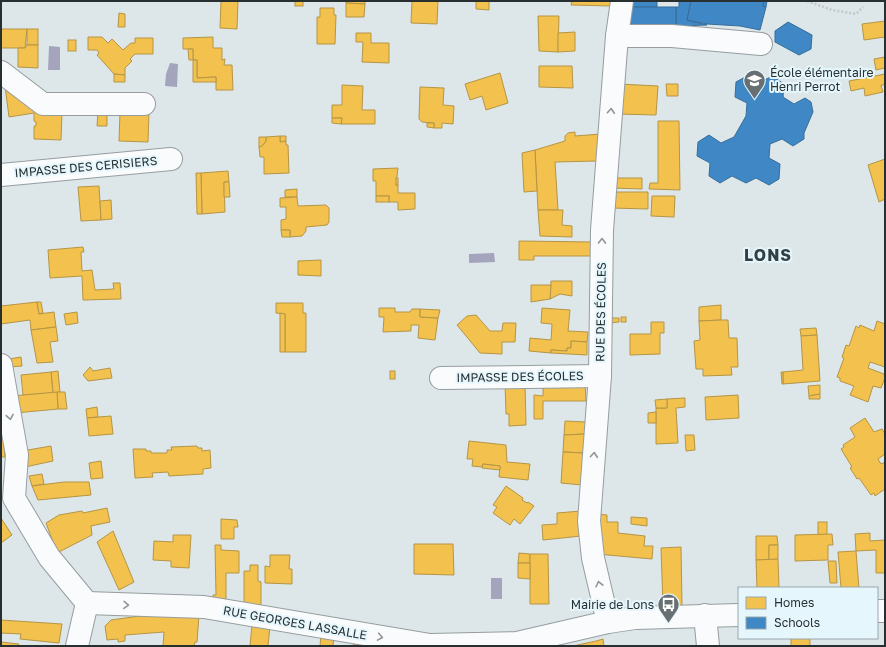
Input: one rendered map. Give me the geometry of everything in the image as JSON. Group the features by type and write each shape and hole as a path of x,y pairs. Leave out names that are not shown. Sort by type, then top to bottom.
{"street":[{"name":"RUE DES ÉCOLES","path":"608,622 593,558 589,521 600,376 602,230 617,36 622,1"},
{"path":"617,36 672,36 761,44"},
{"path":"1,72 43,104 144,104"},
{"name":"IMPASSE DES CERISIERS","path":"1,175 171,159"},
{"path":"1,365 17,455 8,495 49,557 87,604 77,646"},
{"name":"IMPASSE DES ÉCOLES","path":"441,378 600,376"},
{"name":"RUE GEORGES LASSALLE","path":"87,604 204,607 430,645 517,642 608,622 635,618 738,614"},
{"path":"705,615 708,646"}],"path":[{"path":"807,1 832,10 856,14 863,7"}],"water":[{"path":"49,46 60,47 60,70 48,70"},
{"path":"170,63 178,64 177,87 165,86 166,74"},
{"path":"494,253 495,262 469,263 469,254"},
{"path":"491,578 502,578 502,599 491,599"}],"building: Homes":[{"path":"221,1 238,1 237,29 220,28"},
{"path":"295,1 303,1 303,6 295,6"},
{"path":"346,1 365,1 365,4 346,3"},
{"path":"412,1 438,1 437,24 411,23"},
{"path":"476,1 489,1 489,10 476,9"},
{"path":"572,1 611,1 611,6 571,5"},
{"path":"346,3 365,4 364,17 346,17"},
{"path":"320,8 334,8 334,15 336,15 335,44 317,44 317,17 320,17"},
{"path":"119,13 125,14 125,27 118,27"},
{"path":"538,16 559,16 558,52 539,51"},
{"path":"885,21 885,37 864,40 862,24"},
{"path":"1,29 27,29 25,48 1,48"},
{"path":"27,29 38,29 38,45 27,45"},
{"path":"575,32 575,51 558,52 558,33"},
{"path":"356,33 371,33 371,43 389,43 389,63 362,62 363,42 356,42"},
{"path":"88,37 102,37 108,43 112,39 123,50 131,43 135,43 135,38 153,38 153,54 135,54 130,59 132,61 125,68 125,75 114,74 97,55 99,53 97,50 88,50"},
{"path":"213,37 213,48 222,48 222,60 225,59 224,65 232,65 233,90 216,90 216,77 197,78 197,60 193,60 193,49 183,49 183,38"},
{"path":"68,40 76,40 76,51 68,51"},
{"path":"27,45 38,45 38,68 18,67 18,48 25,48"},
{"path":"188,49 193,49 193,60 189,60"},
{"path":"885,57 885,68 876,70 874,59"},
{"path":"193,60 197,60 197,78 216,77 216,82 193,82"},
{"path":"539,66 572,66 573,88 539,87"},
{"path":"500,73 508,103 486,110 482,96 470,100 465,84"},
{"path":"114,74 125,75 125,82 114,82"},
{"path":"885,74 885,85 881,85 883,92 865,96 864,88 851,91 849,81"},
{"path":"619,84 658,86 656,115 617,114"},
{"path":"666,84 678,84 678,96 667,96"},
{"path":"342,85 363,86 362,110 375,110 375,124 341,124 342,118 332,118 332,105 342,105"},
{"path":"5,86 62,113 61,140 34,139 34,126 36,126 36,122 34,121 34,113 9,117"},
{"path":"420,87 444,88 443,105 454,106 453,124 442,123 442,128 434,128 434,123 422,122 419,119"},
{"path":"98,112 107,112 107,126 97,126"},
{"path":"120,112 149,113 148,142 119,141"},
{"path":"332,118 342,118 341,124 332,123"},
{"path":"658,121 679,121 680,190 649,189 650,183 658,183"},
{"path":"427,123 434,123 434,128 427,127"},
{"path":"575,132 575,136 601,134 597,161 555,162 558,210 538,210 535,150 565,141 565,136 568,133"},
{"path":"280,136 286,136 286,141 280,142"},
{"path":"280,136 280,142 286,141 286,145 288,145 289,173 264,174 264,157 260,157 259,147 266,141 266,137"},
{"path":"259,137 266,137 266,141 259,147"},
{"path":"535,150 537,191 524,192 522,153"},
{"path":"885,159 885,199 879,202 868,165"},
{"path":"398,168 396,185 398,185 398,193 415,193 415,209 398,210 398,202 389,202 389,196 376,196 376,181 373,181 373,169"},
{"path":"228,171 229,182 224,182 225,212 202,214 201,173"},
{"path":"196,173 201,173 202,214 197,214"},
{"path":"396,178 398,178 398,185 396,185"},
{"path":"613,178 642,178 642,189 612,188"},
{"path":"224,182 229,182 230,197 224,197"},
{"path":"99,186 101,220 81,221 78,187"},
{"path":"297,189 297,197 285,197 285,190"},
{"path":"612,192 648,192 648,209 611,208"},
{"path":"376,196 389,196 389,202 376,202"},
{"path":"652,196 675,196 674,217 651,216"},
{"path":"297,197 298,206 326,205 329,208 329,222 327,225 306,227 306,231 302,236 290,237 290,230 281,230 281,220 286,219 286,207 280,207 280,198"},
{"path":"111,200 112,219 101,220 100,201"},
{"path":"538,210 563,210 562,225 572,226 572,237 540,236"},
{"path":"281,230 290,230 290,237 282,237"},
{"path":"519,241 593,242 592,256 534,256 534,260 519,260"},
{"path":"83,247 84,252 81,252 82,271 92,270 95,290 114,289 113,283 120,283 121,299 83,300 82,276 50,278 48,250"},
{"path":"321,260 321,276 298,275 298,261"},
{"path":"551,281 572,281 572,296 560,294 550,299"},
{"path":"531,285 551,285 550,299 531,302"},
{"path":"37,302 39,314 54,312 56,327 31,330 30,320 1,324 1,306"},
{"path":"37,302 41,302 43,313 39,314"},
{"path":"276,303 303,303 303,313 306,313 306,352 285,352 285,314 276,313"},
{"path":"721,305 721,320 699,321 699,307"},
{"path":"379,308 395,308 395,312 410,312 412,309 420,309 420,317 438,318 435,340 418,338 419,325 411,325 411,331 383,332 384,317 379,317"},
{"path":"542,308 570,310 568,331 588,332 587,342 571,341 571,348 567,348 567,351 551,350 551,353 529,351 530,338 551,340 552,324 541,323"},
{"path":"420,309 440,310 438,318 420,317"},
{"path":"77,312 78,323 66,325 64,314"},
{"path":"280,313 285,314 285,352 280,352"},
{"path":"476,315 490,331 502,331 503,323 516,323 515,342 502,342 502,354 480,353 457,325 467,316"},
{"path":"621,317 626,317 626,322 621,322"},
{"path":"610,318 619,318 619,322 610,323"},
{"path":"728,320 729,338 737,338 738,367 731,367 732,375 703,376 703,369 696,369 694,341 700,340 699,321"},
{"path":"877,321 885,324 885,367 870,362 868,368 884,374 885,378 881,388 873,386 868,402 850,395 854,386 840,381 840,378 837,377 844,358 842,357 846,345 849,346 856,326 859,328 860,325 874,331"},
{"path":"651,322 664,322 664,333 660,333 660,354 630,355 630,334 651,334"},
{"path":"56,327 58,341 50,342 53,362 37,363 31,330"},
{"path":"816,328 817,335 801,336 800,329"},
{"path":"817,335 820,381 783,384 783,372 803,370 801,336"},
{"path":"571,341 587,342 587,355 551,353 551,350 567,351 567,348 571,348"},
{"path":"21,357 22,366 10,367 9,359"},
{"path":"90,367 93,371 110,368 112,378 88,381 83,375"},
{"path":"58,371 60,392 53,393 51,372"},
{"path":"390,371 395,371 395,379 390,379"},
{"path":"51,372 53,393 23,395 21,375"},
{"path":"781,372 783,372 783,384 782,384"},
{"path":"505,383 525,383 526,425 509,426 509,414 506,414"},
{"path":"543,383 585,383 586,401 543,401 543,419 534,419 534,395 543,396"},
{"path":"820,385 820,394 809,396 808,386"},
{"path":"57,392 65,392 67,409 58,409"},
{"path":"57,392 58,409 15,413 12,396"},
{"path":"820,394 820,399 809,399 809,396"},
{"path":"738,395 739,418 706,420 705,397"},
{"path":"685,398 685,407 676,408 678,443 656,444 656,408 667,408 667,399"},
{"path":"667,399 667,408 656,408 655,400"},
{"path":"97,407 98,417 87,418 86,409"},
{"path":"656,412 656,423 648,423 648,413"},
{"path":"111,416 113,434 89,436 87,418"},
{"path":"865,418 874,432 882,429 885,434 885,454 878,459 881,464 885,462 885,489 875,496 874,493 871,495 859,478 857,479 850,468 852,467 841,449 844,447 843,445 855,437 850,428"},
{"path":"565,421 586,422 585,434 564,435"},
{"path":"1,430 3,430 5,457 1,457"},
{"path":"585,434 584,453 563,452 564,435"},
{"path":"685,435 694,435 695,450 686,451"},
{"path":"469,441 506,445 507,462 530,464 528,480 499,477 500,466 483,464 482,467 472,466 473,459 467,459"},
{"path":"51,446 53,461 25,467 22,451"},
{"path":"197,446 198,448 202,448 202,451 210,450 211,468 203,469 203,474 169,476 168,472 152,473 153,477 135,478 133,449 146,449 146,451 151,451 151,453 167,453 167,450 172,450 171,447"},
{"path":"563,452 584,453 582,485 561,483"},
{"path":"101,461 103,478 91,479 89,463"},
{"path":"483,464 500,466 500,470 482,468"},
{"path":"42,474 44,484 32,486 29,476"},
{"path":"64,482 89,482 91,495 38,500 32,486"},
{"path":"506,486 523,498 522,500 534,506 520,524 514,519 510,525 493,513 497,507 493,505"},
{"path":"107,508 110,522 91,526 92,535 57,553 46,523 59,515 82,511 83,513"},
{"path":"581,511 581,536 543,540 542,525 557,524 557,513"},
{"path":"596,514 607,515 607,522 618,522 618,533 645,536 644,546 653,546 652,559 597,554"},
{"path":"631,517 647,518 647,526 631,524"},
{"path":"1,518 12,535 1,543"},
{"path":"221,519 237,520 238,527 234,527 234,539 221,539"},
{"path":"818,522 827,522 827,535 818,535"},
{"path":"113,531 134,582 119,590 97,542"},
{"path":"870,533 870,541 885,540 885,573 876,573 876,550 856,551 855,534"},
{"path":"832,534 833,545 828,545 828,560 795,561 795,535"},
{"path":"173,535 191,535 189,568 171,567 171,561 153,560 154,541 173,542"},
{"path":"756,536 777,536 778,545 769,545 769,560 756,560"},
{"path":"414,544 453,544 454,575 414,574"},
{"path":"215,545 221,545 221,550 239,551 239,573 226,573 226,604 213,602 213,595 216,595"},
{"path":"769,545 778,545 778,559 769,560"},
{"path":"681,547 682,606 663,606 661,548"},
{"path":"856,551 859,587 841,587 838,552"},
{"path":"519,553 530,554 530,563 518,563"},
{"path":"530,554 548,554 549,604 530,604"},
{"path":"270,555 290,555 289,569 292,569 292,584 265,583 265,566 270,567"},
{"path":"778,559 779,587 757,587 756,560"},
{"path":"828,561 836,561 837,583 830,583"},
{"path":"518,563 530,563 530,579 518,578"},
{"path":"250,565 258,565 258,581 261,582 261,609 244,606 244,571 250,571"},
{"path":"154,614 199,615 197,642 195,642 194,646 163,646 164,632 125,635 125,641 118,642 118,639 107,640 105,626 111,620"},
{"path":"1,620 62,624 59,643 20,639 21,634 1,633"},
{"path":"252,624 270,626 268,646 250,646"},
{"path":"321,634 334,636 333,646 320,646"},
{"path":"603,639 604,646 573,646 596,641"},
{"path":"791,639 810,639 810,646 791,646"},
{"path":"1,642 19,644 18,646 1,646"},
{"path":"354,643 368,644 368,646 353,646"}],"building: Schools":[{"path":"632,1 657,1 657,7 631,7"},
{"path":"679,1 691,1 687,20 707,25 676,26 676,7 679,7"},
{"path":"691,1 764,1 763,6 766,7 760,30 740,26 707,24 687,20"},
{"path":"764,1 767,1 766,7 763,6"},
{"path":"631,7 676,7 676,26 630,27"},
{"path":"788,22 812,35 811,49 799,55 775,42 775,31"},
{"path":"749,75 761,82 772,76 784,84 783,97 794,104 805,98 811,102 813,112 804,133 804,139 793,146 782,139 770,144 769,158 780,164 779,179 769,185 756,178 746,183 732,176 720,183 709,176 710,163 697,156 698,142 709,135 721,143 734,137 746,116 747,103 735,97 736,82"}],"place":[{"name":"École élémentaire Henri Perrot","path":"755,100"},
{"name":"Mairie de Lons","path":"669,624"}],"district":[{"name":"LONS","path":"768,255"}]}
